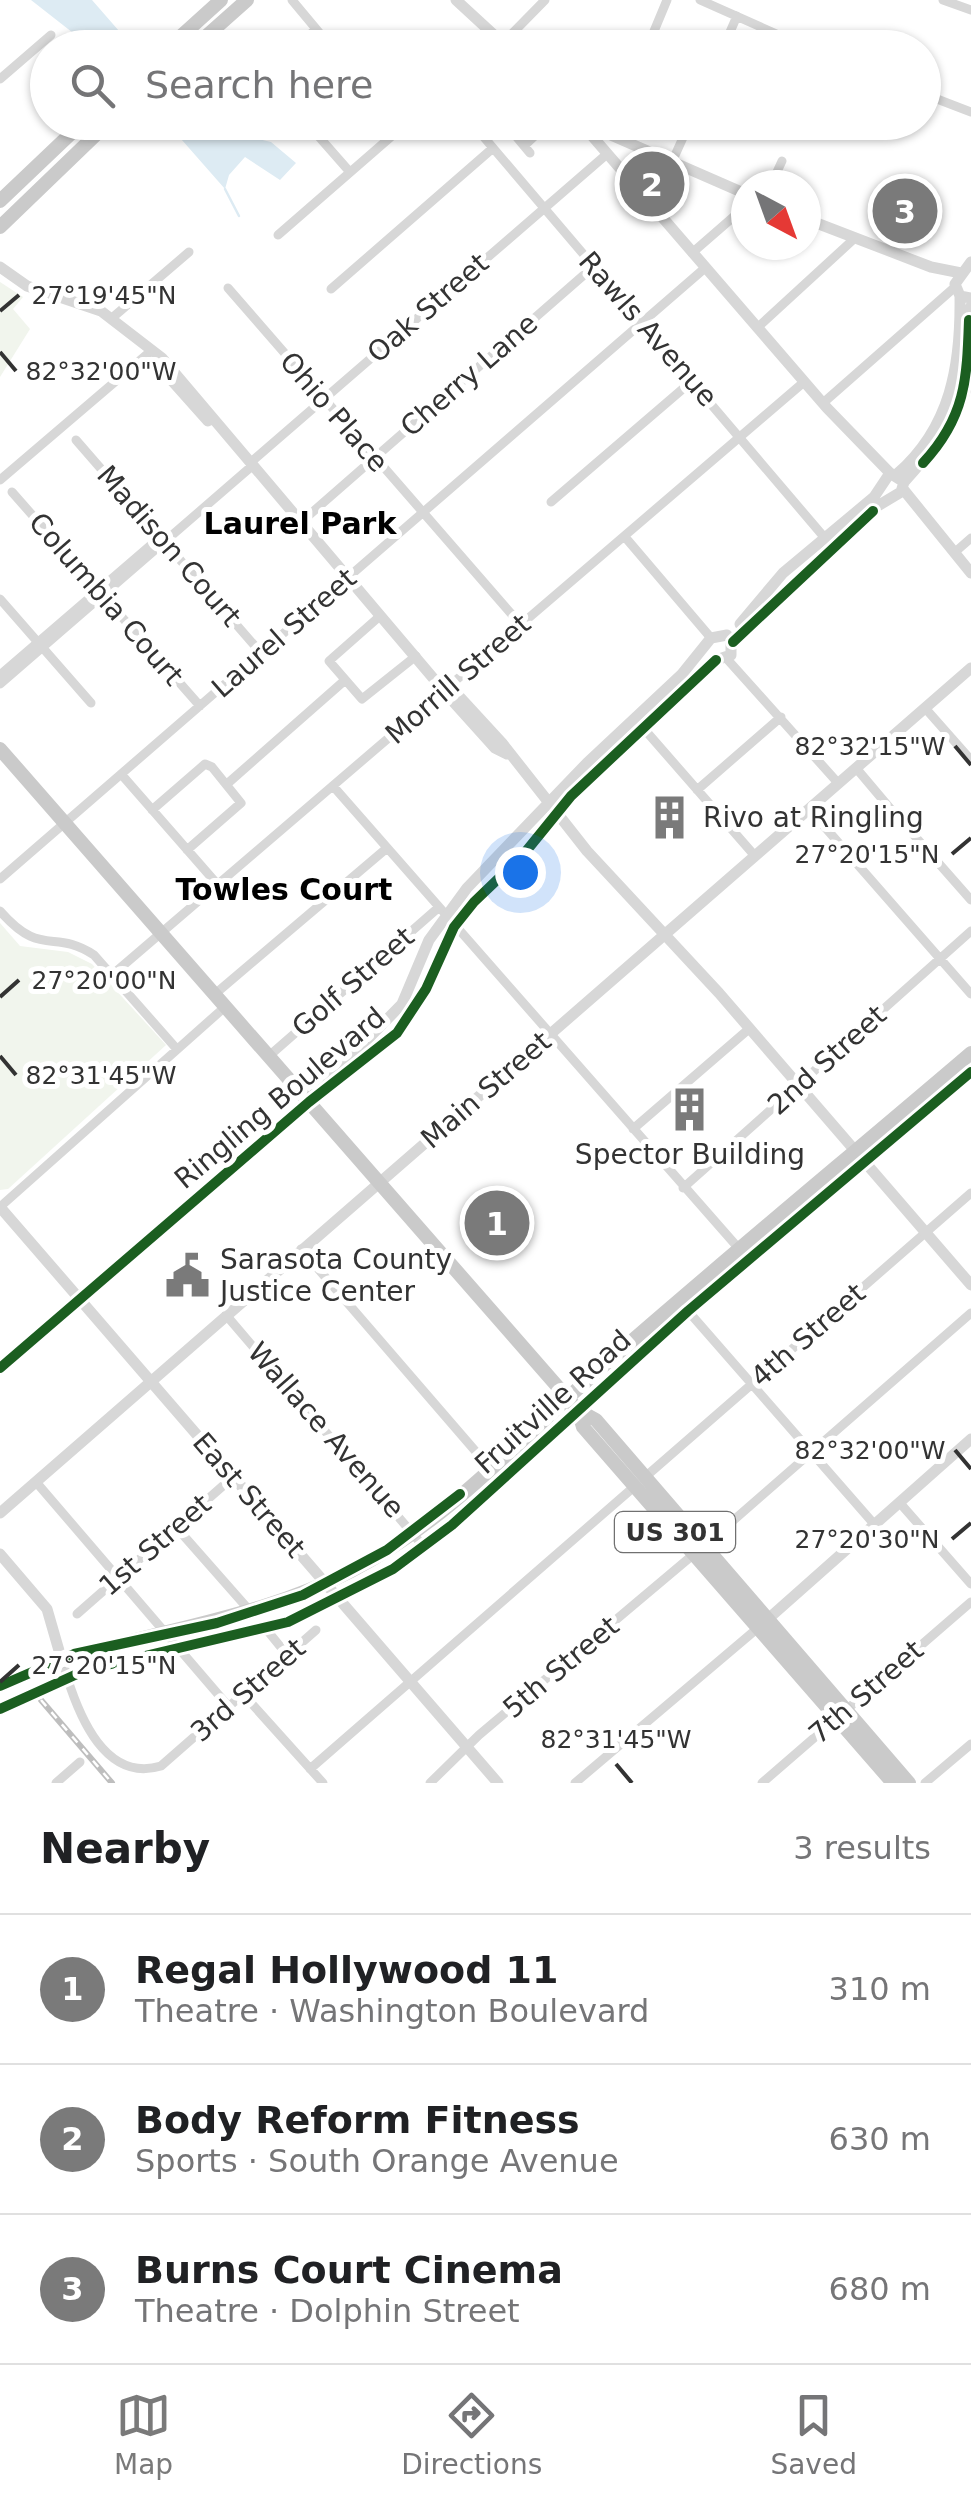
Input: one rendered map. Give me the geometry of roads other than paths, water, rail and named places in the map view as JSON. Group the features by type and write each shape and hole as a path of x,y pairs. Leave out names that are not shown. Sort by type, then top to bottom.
{"main road":[{"path":"188,30 221,0"},
{"path":"214,30 247,0"},
{"path":"0,201 63,140"},
{"path":"72,140 73,154"},
{"path":"0,227 89,140"},
{"path":"47,178 54,148"},
{"name":"US 301","path":"0,749 573,1404 596,1420 640,1482 841,1714 909,1783"},
{"name":"Fruitville Road","path":"0,1709 67,1677 266,1629 340,1599 424,1547 573,1404 861,1156 971,1053"},
{"name":"Fruitville Road","path":"861,1156 971,1072"},
{"name":"Fruitville Road","path":"0,1686 62,1658 252,1612 326,1584 412,1532 688,1311 745,1255"},
{"name":"US 301","path":"699,1550 755,1604 763,1623"},
{"name":"US 301","path":"841,1714 892,1783"}],"street":[{"path":"292,0 316,29"},
{"path":"456,0 486,30"},
{"path":"517,30 545,0"},
{"path":"654,30 667,0"},
{"path":"700,0 768,30"},
{"path":"943,0 971,10"},
{"path":"731,30 737,16"},
{"path":"0,79 30,53"},
{"path":"941,101 971,112"},
{"path":"321,140 349,172"},
{"path":"278,235 383,140"},
{"name":"Rawls Avenue","path":"486,140 824,536"},
{"path":"519,140 527,150 534,140"},
{"path":"595,140 971,573"},
{"path":"633,140 731,188"},
{"path":"672,162 682,140"},
{"path":"331,289 493,148"},
{"name":"Oak Street","path":"40,645 606,154"},
{"path":"778,170 782,161"},
{"path":"692,253 731,219"},
{"path":"821,225 964,280"},
{"path":"757,328 855,238"},
{"path":"112,318 189,252"},
{"path":"0,267 27,286 112,318 194,394 380,616 750,1028 971,1284"},
{"name":"Cherry Lane","path":"300,524 593,267"},
{"name":"Laurel Street","path":"0,879 705,268"},
{"path":"823,403 964,280"},
{"path":"722,659 730,638 783,572 893,485 928,444 956,379 964,280"},
{"name":"Ohio Place","path":"228,288 521,625"},
{"path":"709,643 730,638 937,447 966,386 971,306"},
{"path":"0,480 151,351"},
{"path":"551,502 692,380"},
{"name":"Morrill Street","path":"112,975 804,382"},
{"name":"Madison Court","path":"76,440 261,653"},
{"name":"Columbia Court","path":"12,492 200,706"},
{"path":"624,536 722,659 838,783"},
{"path":"954,553 971,538"},
{"path":"0,599 92,704"},
{"path":"380,616 329,661 344,681 362,699 416,656"},
{"name":"Ringling Boulevard","path":"0,1368 309,1102 397,1033 426,989 454,927 554,809 709,643"},
{"path":"0,676 40,645"},
{"path":"0,684 40,645"},
{"name":"Ringling Boulevard","path":"309,1102 332,1072 384,1026 402,1004 441,912 722,659"},
{"name":"Main Street","path":"0,1513 971,668"},
{"path":"226,784 344,681"},
{"path":"925,708 971,760"},
{"path":"697,790 781,718"},
{"path":"645,730 756,856"},
{"path":"152,810 206,764 226,784 241,805 187,850"},
{"path":"856,768 894,812"},
{"path":"121,774 218,885"},
{"path":"334,786 745,1255"},
{"path":"809,809 971,994"},
{"path":"905,825 971,900"},
{"path":"0,1208 121,1102 133,1084 386,848"},
{"path":"0,912 27,938 83,948 175,1047"},
{"name":"Golf Street","path":"269,1056 441,912"},
{"name":"2nd Street","path":"683,1188 971,931"},
{"path":"633,1129 750,1028"},
{"name":"4th Street","path":"310,1769 971,1193"},
{"name":"East Street","path":"0,1208 498,1783"},
{"path":"301,1249 490,1468"},
{"path":"688,1311 874,1524"},
{"name":"5th Street","path":"430,1783 971,1313"},
{"name":"Wallace Avenue","path":"226,1315 424,1547"},
{"path":"575,1783 971,1439"},
{"name":"1st Street","path":"76,1614 233,1477"},
{"path":"36,1482 229,1707"},
{"path":"899,1502 971,1584"},
{"path":"176,1528 252,1612"},
{"path":"0,1554 46,1609 67,1677"},
{"name":"7th Street","path":"762,1783 971,1602"},
{"path":"266,1629 288,1656"},
{"name":"3rd Street","path":"67,1677 90,1739 112,1766 131,1774 156,1770 316,1630"},
{"path":"244,1695 322,1783"},
{"path":"925,1783 971,1744"},
{"path":"56,1783 80,1762"}],"waterway":[{"path":"225,189 239,216"}],"railway":[{"path":"41,1700 112,1783"}],"place":[{"name":"Body Reform Fitness","path":"652,184"},
{"name":"Burns Court Cinema","path":"905,211"},
{"name":"Rivo at Ringling","path":"670,817"},
{"name":"Spector Building","path":"690,1109"},
{"name":"Regal Hollywood 11","path":"497,1223"},
{"name":"Sarasota County Justice Center","path":"187,1275"}],"district":[{"name":"Laurel Park","path":"300,523"},
{"name":"Towles Court","path":"284,889"}]}
